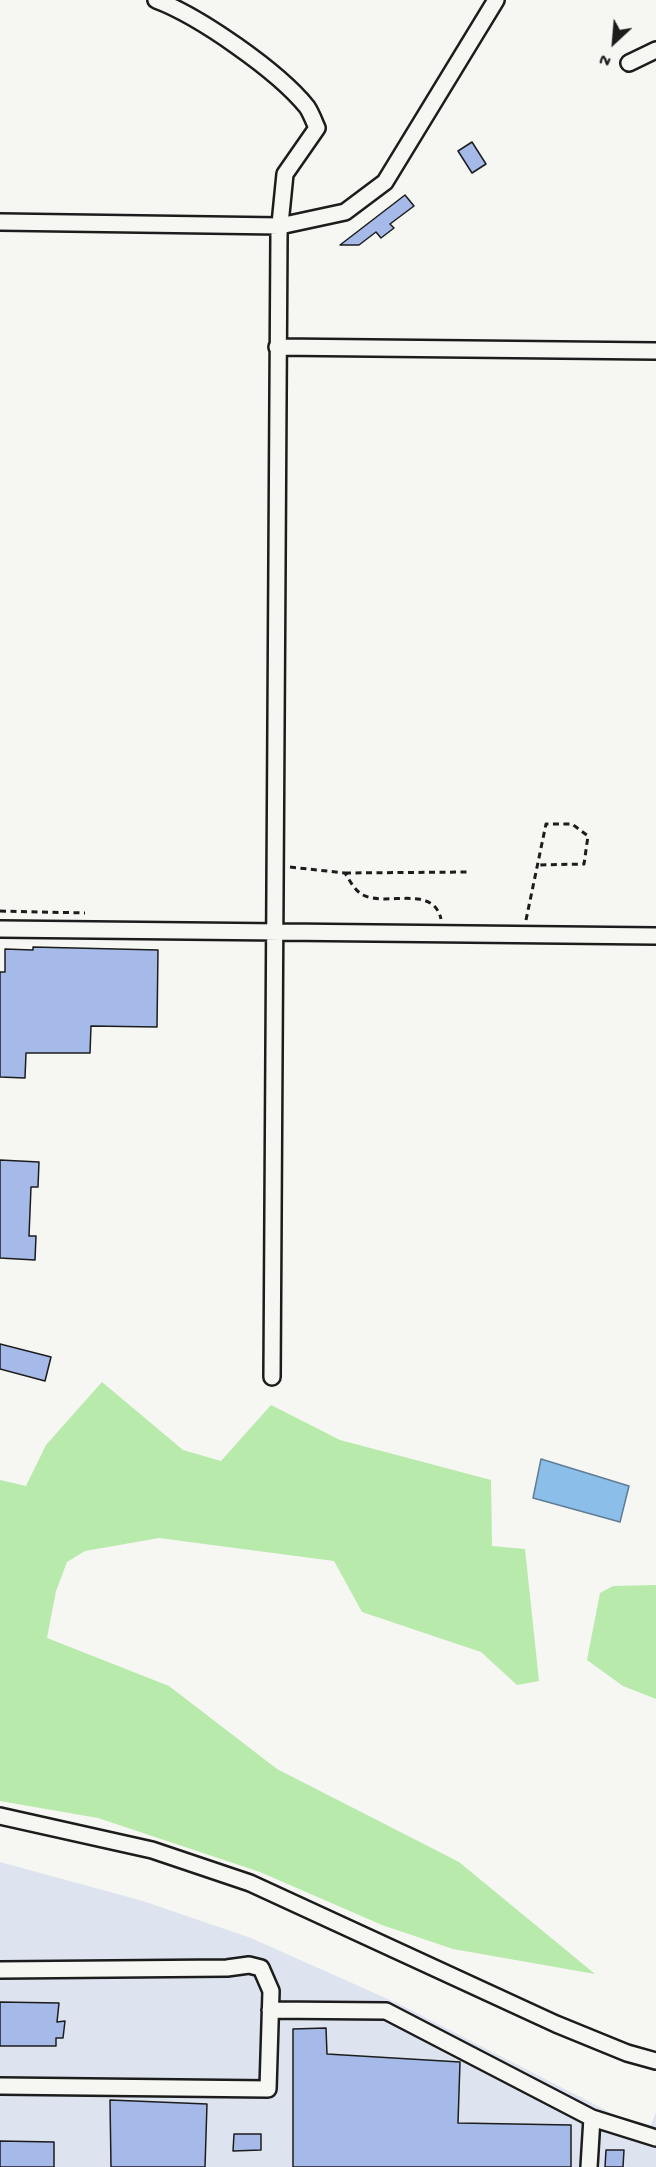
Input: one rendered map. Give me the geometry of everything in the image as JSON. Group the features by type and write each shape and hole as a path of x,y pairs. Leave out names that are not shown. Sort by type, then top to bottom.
{"street":[{"path":"156,0 176,9 237,47 285,85 308,108 317,128 285,174 280,225 277,347 272,1377"},
{"path":"0,222 280,225 345,212 385,182 496,0"},
{"path":"629,63 656,50"},
{"path":"277,347 656,351"},
{"path":"0,929 656,936"},
{"path":"0,1816 152,1850 250,1883 556,2024 627,2053 656,2061"},
{"path":"0,1970 227,1968 249,1965 261,1968 271,1991 268,2089 0,2086"},
{"path":"270,2010 386,2011 592,2118 656,2138"},
{"path":"589,2167 592,2118"}],"path":[{"path":"524,933 546,824 572,824 588,836 584,864 538,865"},
{"path":"275,863 297,870 345,873 471,872"},
{"path":"345,873 360,894 371,898 420,899 433,903 439,909 444,932"}],"shaded area":[{"path":"0,1862 143,1901 251,1938 399,2004 619,2117 651,2125 656,2112 656,2167 0,2167"}],"green space":[{"path":"102,1382 183,1450 221,1461 271,1405 340,1440 491,1480 492,1546 525,1549 539,1681 517,1685 481,1652 362,1612 334,1561 159,1538 85,1551 67,1562 56,1591 47,1638 169,1686 277,1769 459,1862 595,1974 453,1949 382,1925 260,1872 98,1818 0,1801 0,1480 26,1486 46,1445"},
{"path":"656,1585 656,1699 623,1686 587,1660 600,1593 613,1586"}],"water":[{"path":"541,1459 629,1486 620,1522 533,1498"}],"building":[{"path":"472,142 486,164 472,173 458,151"},
{"path":"405,195 414,206 390,224 394,228 381,238 376,232 359,245 340,245"},
{"path":"33,947 158,950 157,1027 91,1026 90,1053 26,1053 25,1078 0,1077 0,972 5,972 5,949 33,950"},
{"path":"0,1160 39,1162 38,1187 31,1187 29,1236 36,1236 35,1260 0,1258"},
{"path":"0,1344 51,1357 45,1381 0,1369"},
{"path":"0,2002 59,2003 57,2022 65,2021 63,2038 56,2038 56,2046 0,2046"},
{"path":"326,2028 327,2054 460,2062 458,2123 571,2125 571,2167 293,2167 293,2029"},
{"path":"110,2100 207,2104 205,2167 111,2167"},
{"path":"234,2134 261,2134 261,2150 233,2151"},
{"path":"0,2141 54,2142 54,2167 0,2167"},
{"path":"606,2150 624,2150 623,2167 605,2167"}]}
